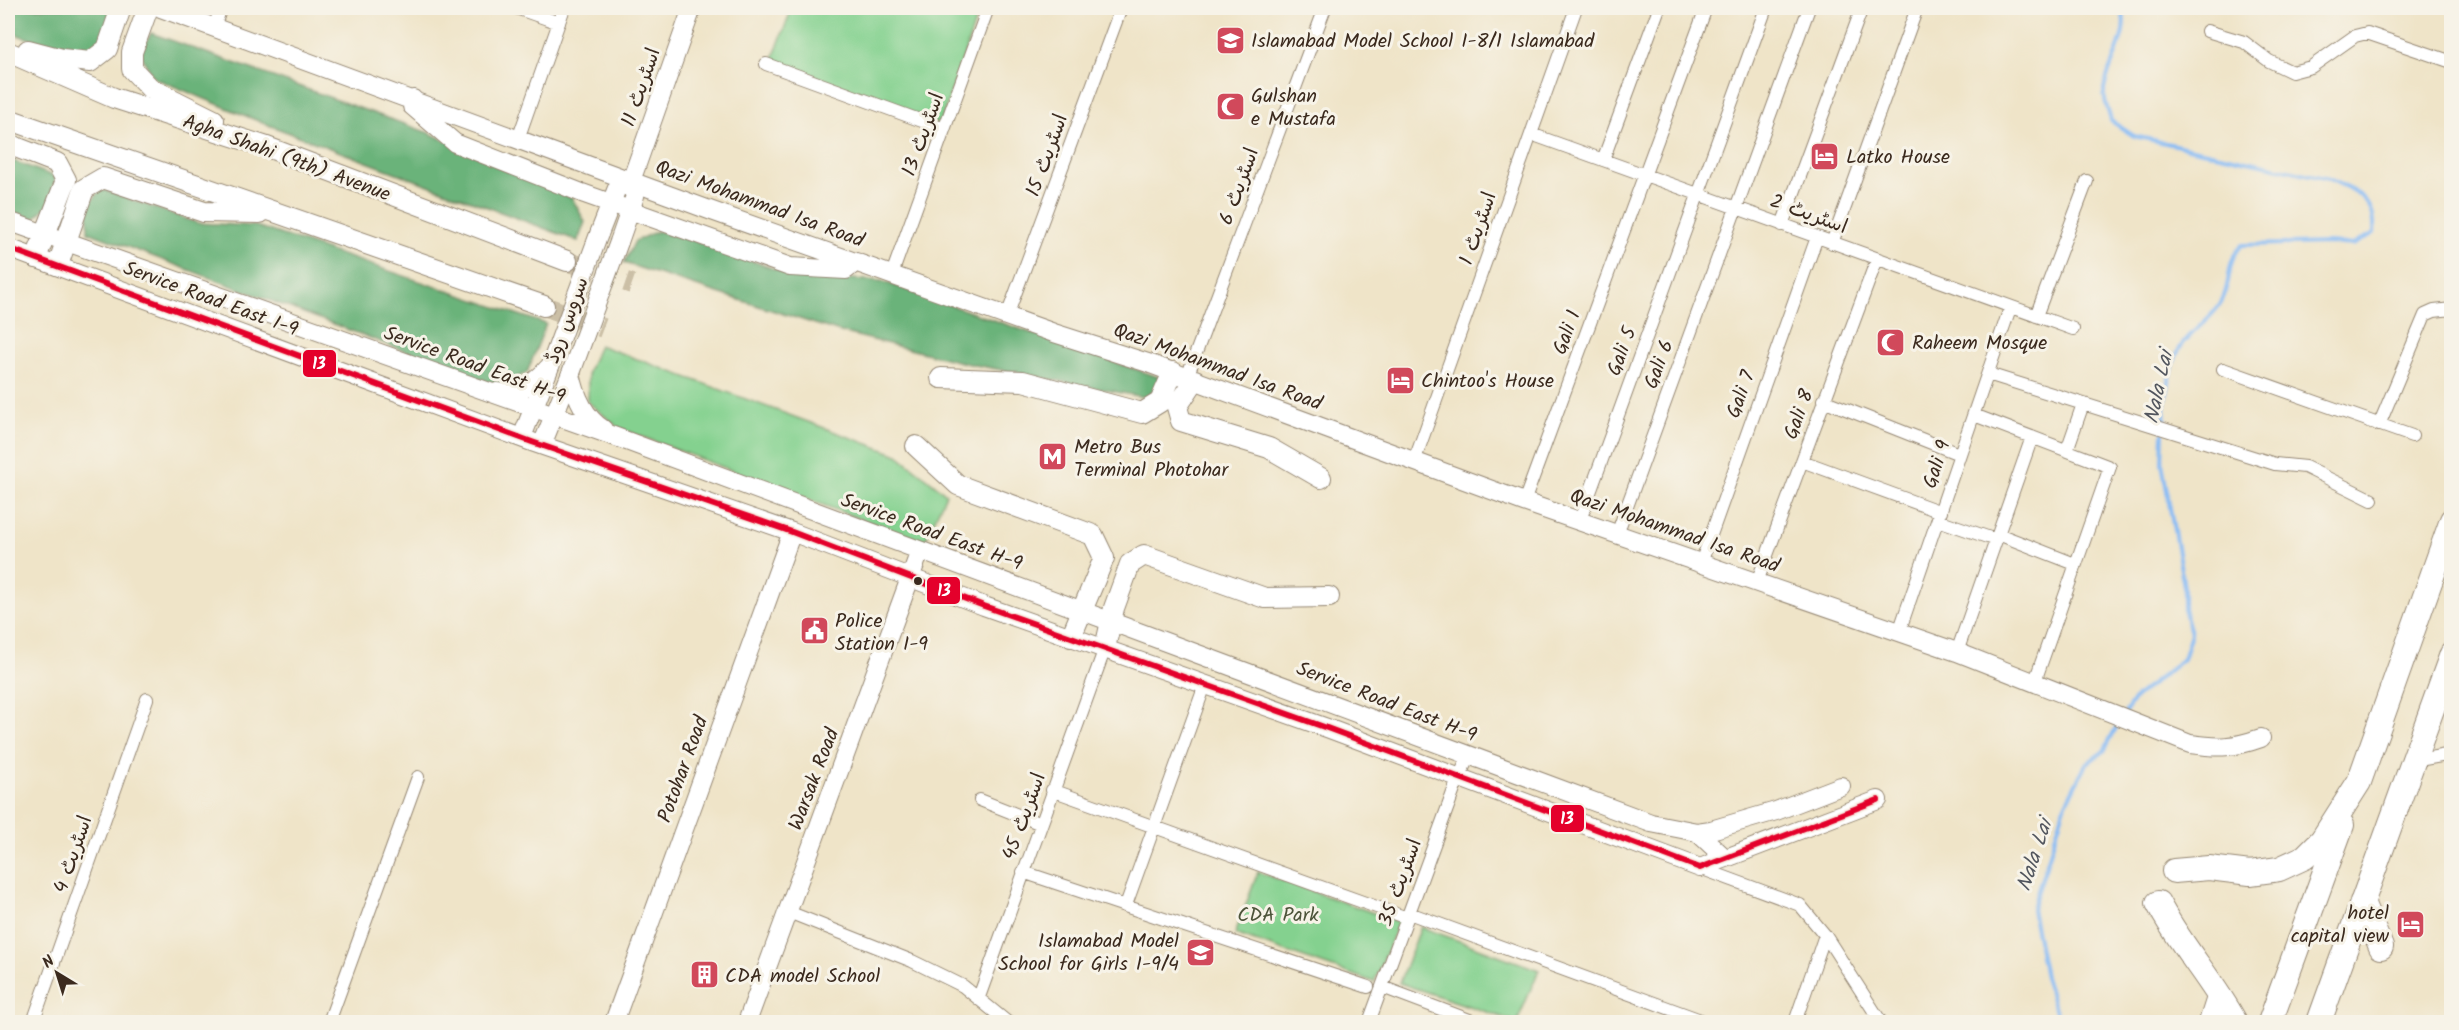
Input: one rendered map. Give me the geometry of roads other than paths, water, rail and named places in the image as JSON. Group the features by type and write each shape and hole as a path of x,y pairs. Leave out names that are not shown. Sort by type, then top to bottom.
{"highway":[{"path":"2270,1023 2359,782 2451,520"},
{"path":"2319,1023 2451,654"},
{"path":"2174,871 2209,868 2250,873 2278,869 2305,857 2322,840 2359,782"},
{"path":"2362,902 2381,947"},
{"path":"2158,903 2172,931 2235,1023"}],"main road":[{"path":"8,45 62,59 90,62 107,49 121,8"},
{"path":"148,8 132,52 132,69 150,88 267,147"},
{"name":"Agha Shahi (9th) Avenue","path":"8,52 114,98 267,147 567,261"},
{"path":"8,119 544,306"},
{"path":"8,144 57,163 66,180 36,258"},
{"path":"58,265 84,189 103,178 204,212 277,213"},
{"path":"941,378 1023,381 1142,413 1160,402 1185,377"},
{"path":"1185,377 1177,407 1181,421 1269,448 1321,478"},
{"path":"916,446 958,485 1094,535 1104,558 1071,637"},
{"path":"1105,648 1130,564 1144,555 1265,598 1329,597"}],"street":[{"name":"Qazi Mohammad Isa Road","path":"161,8 413,99 630,182 1185,377 1524,502 1957,652 2190,744 2219,748 2237,747 2261,738"},
{"path":"214,27 221,8"},
{"path":"516,8 559,23"},
{"path":"518,139 564,8"},
{"name":"اسٹریٹ 11","path":"630,182 692,8"},
{"name":"اسٹریٹ 13","path":"892,274 988,8"},
{"name":"اسٹریٹ 15","path":"1007,316 1121,8"},
{"name":"اسٹریٹ 6","path":"1185,377 1324,8"},
{"name":"اسٹریٹ 1","path":"1414,462 1576,8"},
{"path":"1602,160 1659,8"},
{"name":"Gali 1","path":"1524,502 1707,8"},
{"name":"Gali 5","path":"1580,520 1766,8"},
{"name":"Gali 6","path":"1617,534 1809,8"},
{"path":"1782,225 1862,8"},
{"path":"1832,243 1917,8"},
{"path":"2207,31 2244,42 2269,61 2292,72 2311,67 2355,36 2367,33 2451,62"},
{"path":"766,64 944,129"},
{"path":"413,99 412,106 455,143 610,203 790,267 846,270 856,262"},
{"name":"اسٹریٹ 2","path":"1531,134 2073,329"},
{"path":"2036,316 2087,181"},
{"name":"سروس روڈ","path":"630,182 635,196 554,416 532,442 534,408 610,203 617,188 630,182"},
{"name":"Service Road East H-9","path":"8,221 616,437 1651,823 1696,832 1776,811 1841,786"},
{"name":"Gali 7","path":"1701,563 1817,237"},
{"name":"Service Road East I-9","path":"8,248 532,442"},
{"name":"Gali 8","path":"1757,582 1876,259"},
{"name":"Gali 9","path":"1899,632 2010,308"},
{"path":"2379,425 2425,315 2451,309"},
{"path":"483,390 503,393 522,389 538,379 551,364"},
{"path":"2223,369 2412,435"},
{"path":"570,373 575,393 585,411 598,426 616,437"},
{"path":"1988,374 2275,464 2305,467 2372,500"},
{"path":"1823,400 1959,454"},
{"path":"2067,450 2083,404"},
{"path":"1974,415 2110,467 2035,681"},
{"path":"1957,652 2032,436"},
{"path":"532,442 792,532 1071,637 1327,728 1800,905 1825,935 1881,1023"},
{"path":"1802,460 1939,516 2075,564"},
{"name":"Potohar Road","path":"614,1023 792,532"},
{"name":"Warsak Road","path":"747,1023 786,911 841,771 920,551"},
{"name":"اسٹریٹ 45","path":"979,998 1105,648"},
{"path":"1126,905 1205,685"},
{"name":"اسٹریٹ 4","path":"33,1023 147,699"},
{"path":"1327,728 1335,704"},
{"path":"2413,761 2451,754"},
{"name":"اسٹریٹ 35","path":"1369,1023 1458,778 1469,756"},
{"path":"329,1023 418,777"},
{"path":"1052,790 1706,1023"},
{"path":"980,800 1041,824"},
{"path":"1700,868 1878,800"},
{"path":"1696,832 1725,858"},
{"path":"1023,872 1368,987"},
{"path":"786,911 912,961 963,986 1007,1023"},
{"path":"1795,1023 1825,935"},
{"path":"1382,987 1474,1023"},
{"path":"2208,1023 2217,994"}],"waterway":[{"name":"Nala Lai","path":"2121,8 2124,17 2122,38 2104,89 2111,121 2134,136 2329,179 2363,198 2372,212 2374,221 2374,233 2353,245 2330,243 2242,245 2234,257 2220,303 2182,345 2174,361 2168,384 2164,425"},
{"name":"Nala Lai","path":"2125,713 2135,698 2183,659 2191,633 2184,609 2184,587 2162,463 2163,433"},
{"name":"Nala Lai","path":"2059,1022 2045,977 2032,909 2066,803 2086,764 2104,751 2119,722"}],"tunnel":[{"path":"569,262 632,284"},
{"path":"544,306 603,328"}],"place":[{"name":"Islamabad Model School I-8/1 Islamabad","path":"1230,40"},
{"name":"Gulshan e Mustafa","path":"1230,106"},
{"name":"Latko House","path":"1825,156"},
{"name":"Raheem Mosque","path":"1891,342"},
{"name":"Chintoo's House","path":"1400,380"},
{"name":"Metro Bus Terminal Photohar","path":"1053,457"},
{"name":"Police Station I-9","path":"814,631"},
{"name":"hotel capital view","path":"2410,924"},
{"name":"Islamabad Model School for Girls I-9/4","path":"1200,952"},
{"name":"CDA model School","path":"704,975"}],"park label":[{"name":"CDA Park","path":"1278,914"}]}
